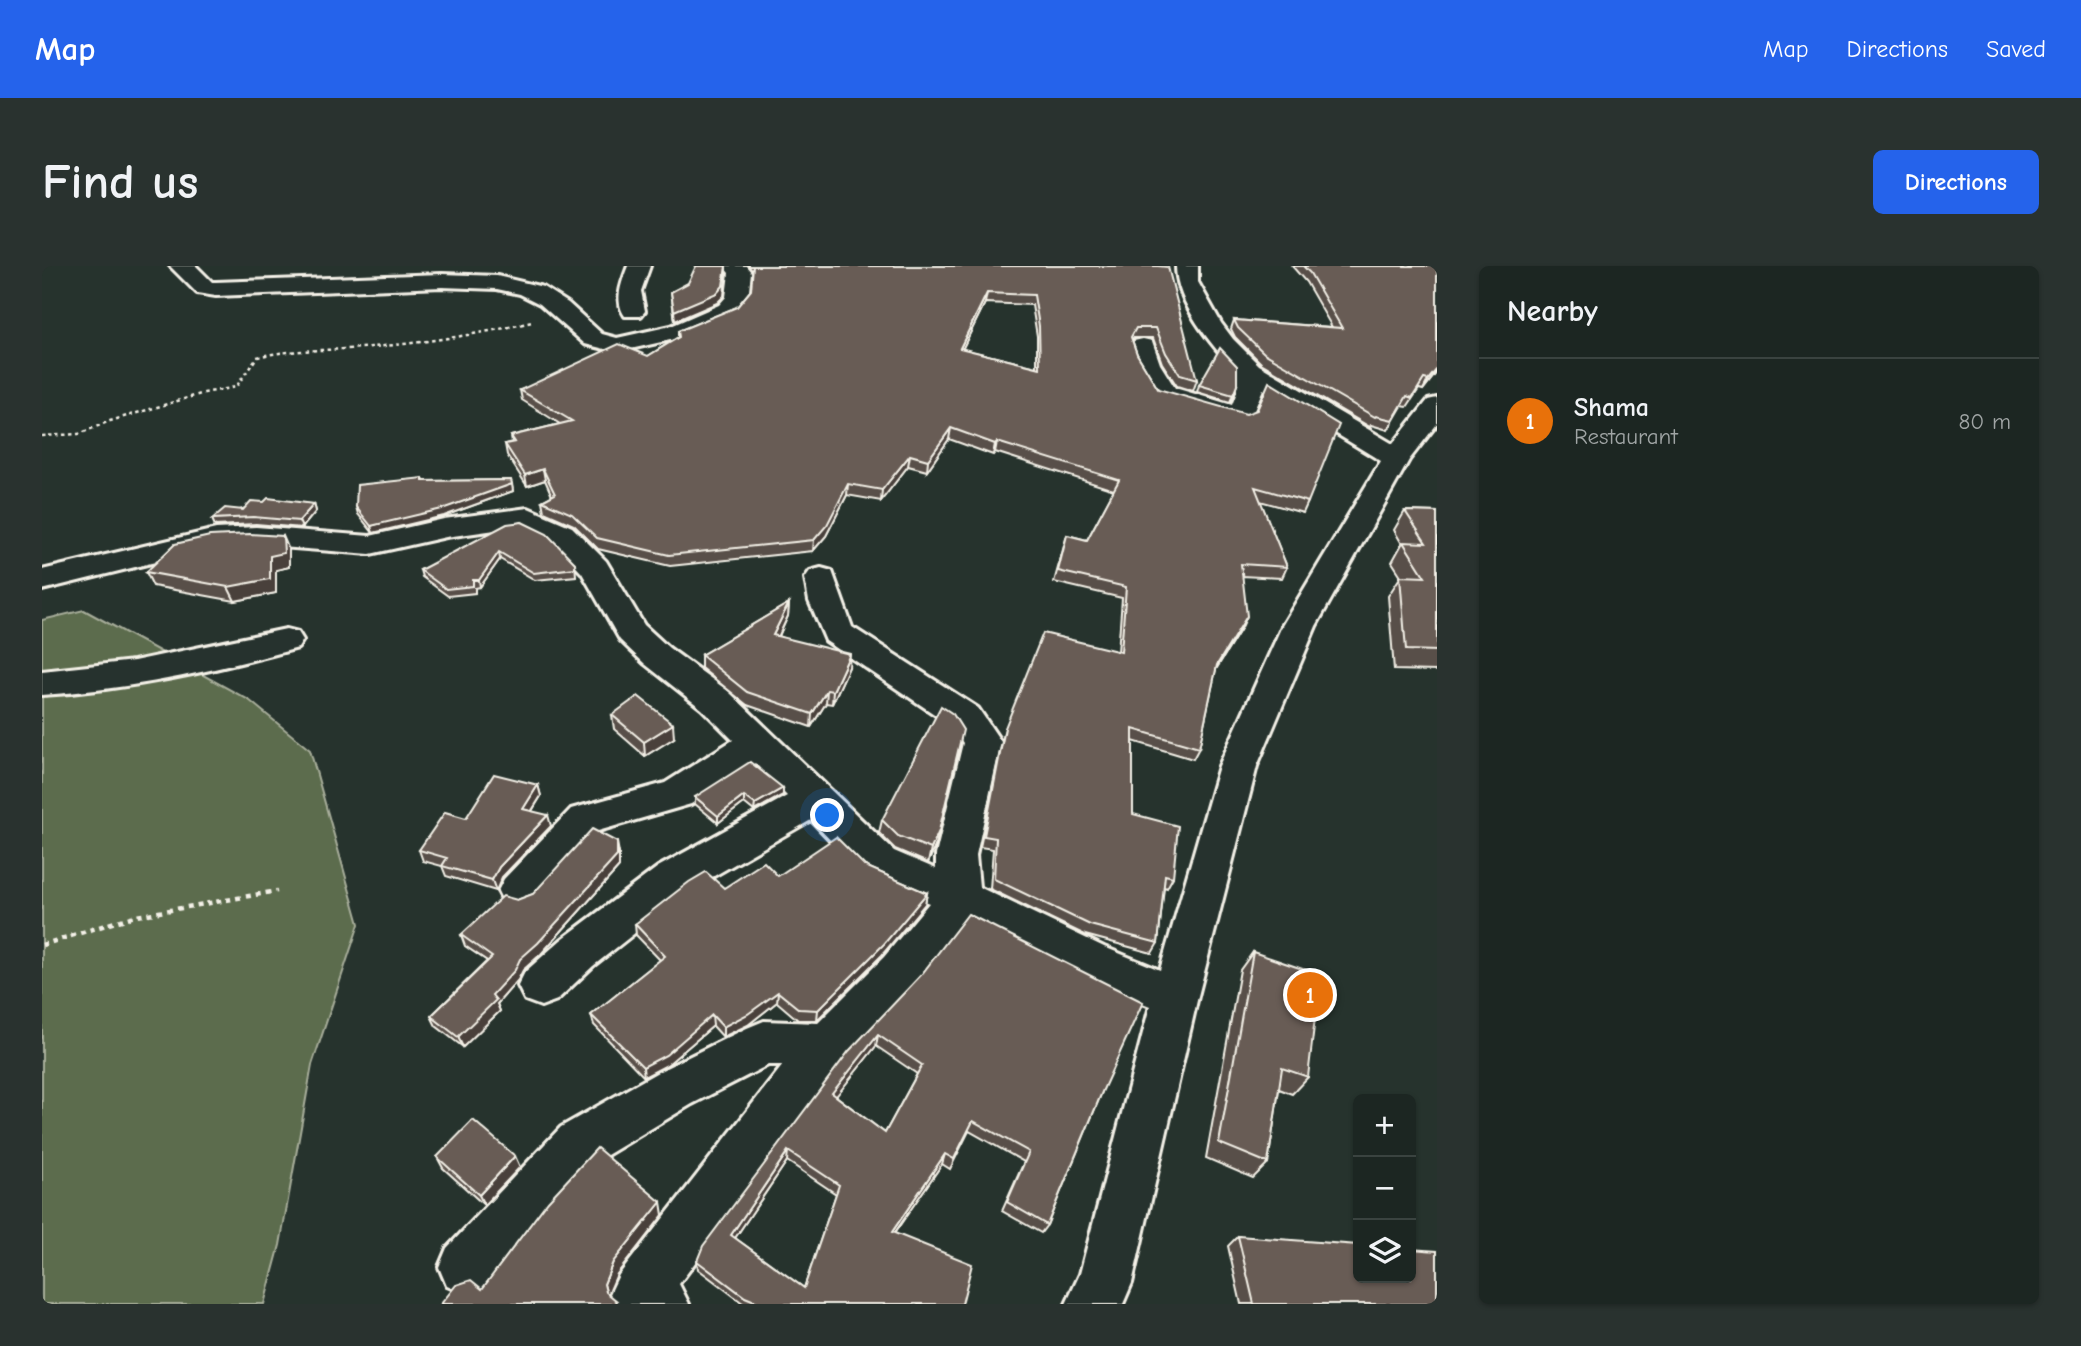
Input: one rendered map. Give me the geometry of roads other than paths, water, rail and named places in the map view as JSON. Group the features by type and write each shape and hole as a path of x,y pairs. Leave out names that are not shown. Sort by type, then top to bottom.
{"street":[{"path":"181,266 192,273 205,288 216,289 307,284 540,283 581,331 598,343 618,345 710,322 730,309 737,300 740,272 734,266"},
{"path":"633,311 630,291 639,266"},
{"path":"1187,266 1187,282 1210,324 1224,344 1250,370 1396,458"},
{"path":"1143,346 1148,364 1166,393 1235,414 1241,414 1250,392 1250,370"},
{"path":"1094,1304 1105,1283 1175,996 1238,766 1299,625 1396,458 1437,406"},
{"path":"42,580 216,538 256,536 370,545 444,528 528,517 561,533 595,568 632,632 657,656 715,700 879,863 958,897 1088,961 1175,996"},
{"path":"662,1304 638,1294 828,1045 900,971 958,897 956,855 982,742 965,716 838,633 825,601 821,578"},
{"path":"42,683 81,682 192,664 286,640"},
{"path":"519,891 585,820 677,794 759,742"},
{"path":"541,986 577,953 673,879 816,799"},
{"path":"466,1267 579,1144 675,1088 764,1043 828,1045"}],"place":[{"name":"Shama","path":"1310,995"}]}
